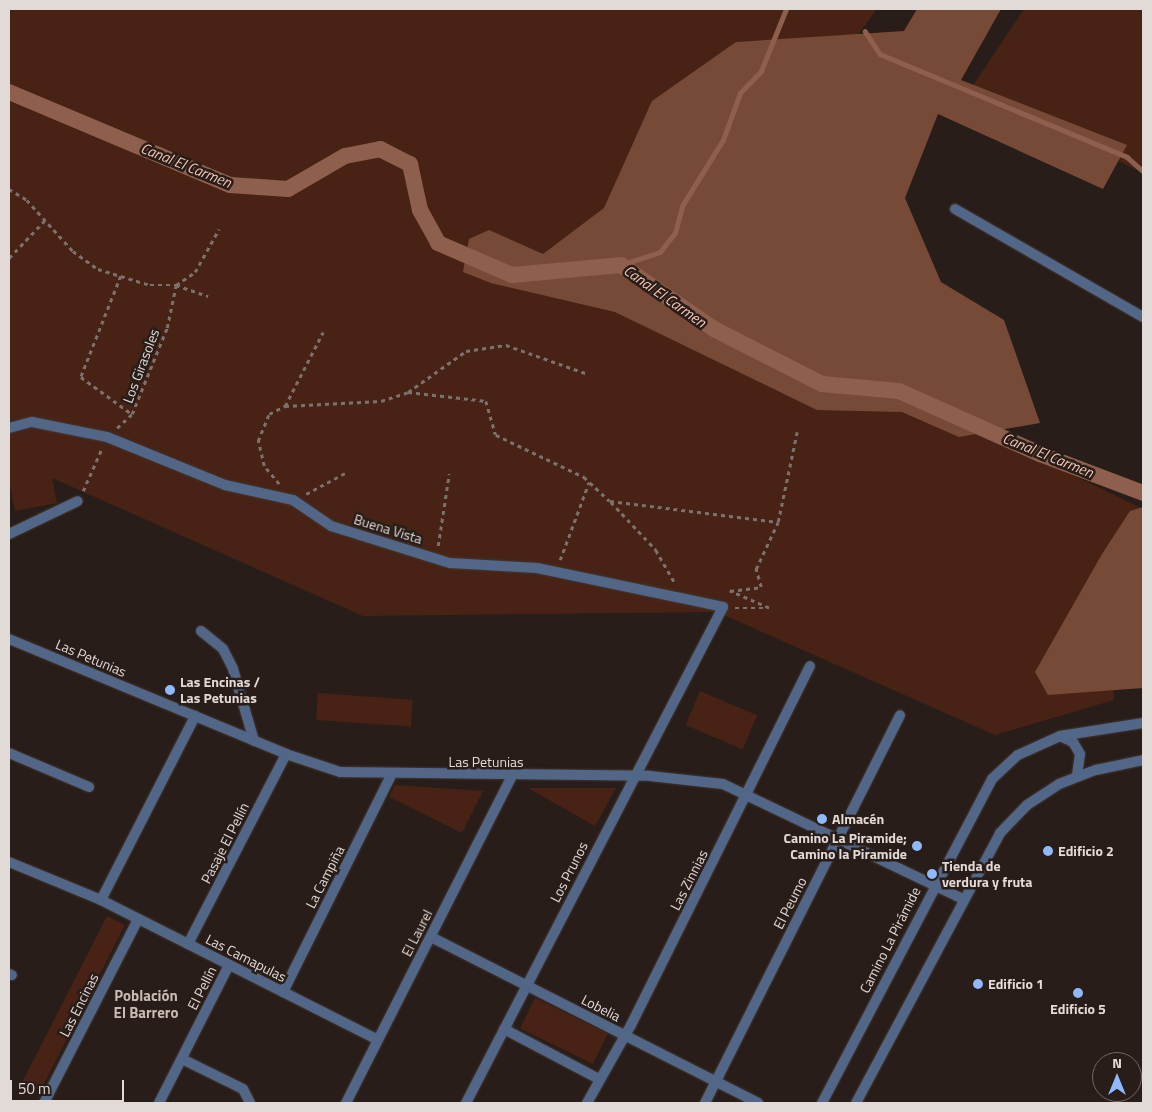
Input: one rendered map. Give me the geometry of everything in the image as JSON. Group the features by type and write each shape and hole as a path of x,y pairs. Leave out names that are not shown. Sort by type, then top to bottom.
{"street":[{"path":"955,209 1143,317"},
{"name":"Buena Vista","path":"9,428 32,422 107,437 225,485 293,500 331,526 450,563 556,572 684,596 723,607"},
{"path":"9,534 78,501"},
{"name":"Los Prunos","path":"466,1103 696,653 723,607"},
{"path":"201,631 223,649 234,669 254,741"},
{"name":"Las Petunias","path":"9,639 286,754 340,772 391,775 632,778 702,781 746,793 963,898"},
{"name":"Las Zinnias","path":"587,1103 624,1035 810,666"},
{"name":"El Peumo","path":"705,1103 900,715"},
{"path":"101,900 195,716"},
{"name":"Camino La Pirámide","path":"822,1103 933,885 992,779 1018,755 1060,736 1143,723"},
{"path":"1060,736 1073,742 1080,754 1077,776"},
{"path":"9,753 89,787"},
{"name":"Pasaje El Pellín","path":"188,944 286,754"},
{"path":"856,1103 989,848 1013,818 1043,794 1077,776 1143,760"},
{"name":"La Campiña","path":"283,992 391,775"},
{"name":"El Laurel","path":"346,1103 512,776"},
{"name":"Las Camapulas","path":"9,862 101,900 378,1040"},
{"name":"Las Encinas","path":"44,1103 138,919"},
{"name":"Lobelia","path":"431,936 758,1103"},
{"name":"El Pellín","path":"159,1103 229,965"},
{"path":"504,1029 599,1079"},
{"path":"182,1059 243,1089 250,1103"}],"path":[{"path":"9,189 27,200 73,251 98,269 150,284 176,285 208,296"},
{"path":"9,258 45,220"},
{"path":"176,285 196,272 219,229"},
{"path":"121,276 81,377 132,414"},
{"name":"Los Girasoles","path":"78,501 107,437 132,414 167,328 176,285"},
{"path":"285,406 323,332"},
{"path":"347,472 293,500 264,466 258,441 269,414 285,406 381,402 408,392 466,351 506,345 588,374"},
{"path":"408,392 486,401 496,435 589,482 610,501 656,550 684,596"},
{"path":"723,607 769,608 730,591 761,587 756,569 778,522 798,432"},
{"path":"428,556 442,542 449,474"},
{"path":"556,572 589,482"},
{"path":"610,501 778,522"}],"shaded area":[{"path":"9,9 877,9 741,191 899,391 1143,509 1111,648 1114,700 995,735 717,612 363,616 52,478 57,503 15,511 9,481"},
{"path":"917,9 1001,9 961,80 1127,145 1103,189 938,114 905,198 941,282 1004,320 1040,423 959,437 902,412 817,410 615,312 491,283 463,272 469,239 489,230 543,254 604,208 652,101 736,42 904,31"},
{"path":"1024,9 1143,9 1143,173 970,90"},
{"path":"1143,507 1143,688 1048,695 1035,672 1102,554 1130,511"},
{"path":"700,691 757,715 743,749 686,725"},
{"path":"318,693 413,700 411,727 316,720"},
{"path":"395,785 483,791 462,833 389,797"},
{"path":"528,788 616,788 595,826"},
{"path":"107,916 125,925 40,1091 23,1082"},
{"path":"535,998 608,1034 593,1064 520,1029"}],"waterway":[{"path":"621,265 660,252 675,233 682,206 723,140 740,93 761,71 786,9"},
{"path":"865,31 880,54 1127,157 1143,171"},
{"name":"Canal El Carmen","path":"9,92 230,185 288,189 345,156 380,149 410,164 420,210 438,243 512,275 621,265 714,329 822,384 899,391 1040,454 1143,493"}],"place":[{"name":"Las Encinas / Las Petunias","path":"170,690"},
{"name":"Almacén","path":"822,819"},
{"name":"Camino La Piramide; Camino la Piramide","path":"917,846"},
{"name":"Edificio 2","path":"1048,851"},
{"name":"Tienda de verdura y fruta","path":"932,874"},
{"name":"Edificio 1","path":"978,984"},
{"name":"Edificio 5","path":"1078,993"}],"district":[{"name":"Población El Barrero","path":"146,1004"}]}
